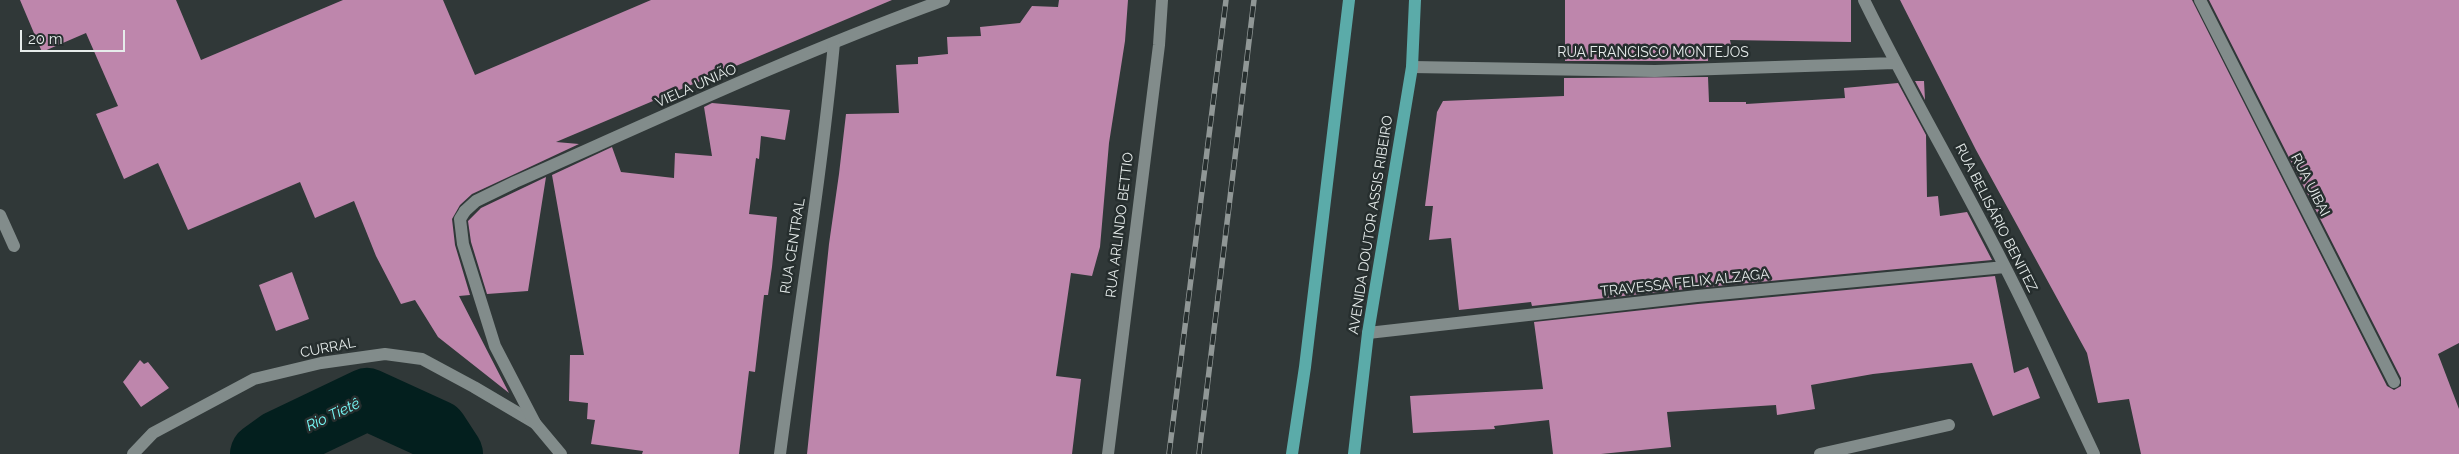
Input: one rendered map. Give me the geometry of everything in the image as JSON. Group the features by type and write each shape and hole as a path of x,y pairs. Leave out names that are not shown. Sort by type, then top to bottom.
{"main road":[{"path":"1292,454 1305,367 1349,0"},
{"name":"AVENIDA DOUTOR ASSIS RIBEIRO","path":"1354,454 1368,333 1412,67 1416,0"}],"street":[{"name":"VIELA UNIÃO","path":"535,423 494,346 461,237 460,219 465,211 476,201 514,182 857,32 944,0"},
{"name":"RUA ARLINDO BETTIO","path":"1108,454 1159,45 1162,0"},
{"name":"RUA BELISÁRIO BENITEZ","path":"1864,0 1895,63 1941,143 2005,267 2094,454"},
{"name":"RUA UIBAI","path":"2200,0 2394,382"},
{"name":"RUA CENTRAL","path":"780,454 826,128 834,43"},
{"name":"RUA FRANCISCO MONTEJOS","path":"1412,67 1655,71 1895,63"},
{"path":"0,214 14,246"},
{"name":"TRAVESSA FELIX ALZAGA","path":"1368,333 1687,298 2005,267"},
{"name":"CURRAL","path":"133,454 153,433 254,379 321,363 385,354 422,360 474,387 535,423"},
{"path":"535,423 561,454"},
{"path":"1820,454 1948,426"}],"building":[{"path":"20,0 176,0 201,60 343,0 443,0 475,75 651,0 892,0 556,142 579,144 472,194 460,205 452,219 455,245 470,295 459,296 509,393 438,337 415,300 401,304 376,256 354,201 315,218 300,182 188,230 158,163 124,179 96,114 118,106 86,33 42,52"},
{"path":"1059,0 1128,0 1125,41 1109,143 1100,247 1092,276 1071,273 1056,376 1081,379 1072,454 807,454 829,244 846,114 899,113 896,65 918,64 918,57 948,54 947,37 981,36 980,27 1020,23 1032,6 1058,7"},
{"path":"1565,0 1851,0 1851,42 1730,40 1731,45 1707,45 1708,61 1565,61"},
{"path":"1900,0 2192,0 2387,386 2394,390 2401,386 2401,378 2209,0 2459,0 2459,343 2438,354 2459,409 2459,454 2141,454 2129,399 2098,403 2087,353 1976,150"},
{"path":"1708,77 1709,102 1746,102 1746,104 1845,98 1844,88 1898,83 1926,135 1927,197 1938,196 1940,216 1967,212 1992,260 1696,288 1532,306 1531,302 1459,310 1451,238 1429,240 1433,206 1425,206 1437,112 1443,101 1564,96 1564,78"},
{"path":"1915,81 1924,81 1925,100 1923,96"},
{"path":"712,103 790,110 785,140 761,136 759,159 756,158 749,214 777,217 768,295 764,295 755,372 749,371 739,454 642,454 643,451 591,444 595,420 587,419 588,403 569,401 570,355 584,355 552,175 612,147 621,172 674,178 675,153 712,156 704,107"},
{"path":"546,177 528,291 487,294 471,242 468,221 481,208"},
{"path":"292,272 309,319 276,331 259,285"},
{"path":"1995,276 2014,373 2028,367 2040,398 1993,416 1972,363 1873,374 1811,385 1815,409 1777,415 1776,405 1667,412 1671,447 1601,454 1553,454 1549,420 1494,426 1495,429 1413,433 1410,396 1543,389 1534,322 1698,304"},
{"path":"140,360 144,364 148,362 169,388 141,407 123,382"}],"waterway":[{"name":"Rio Tietê","path":"261,454 279,441 367,399 437,431 452,454"}],"railway":[{"path":"1169,454 1226,0"},
{"path":"1199,454 1254,0"}]}
